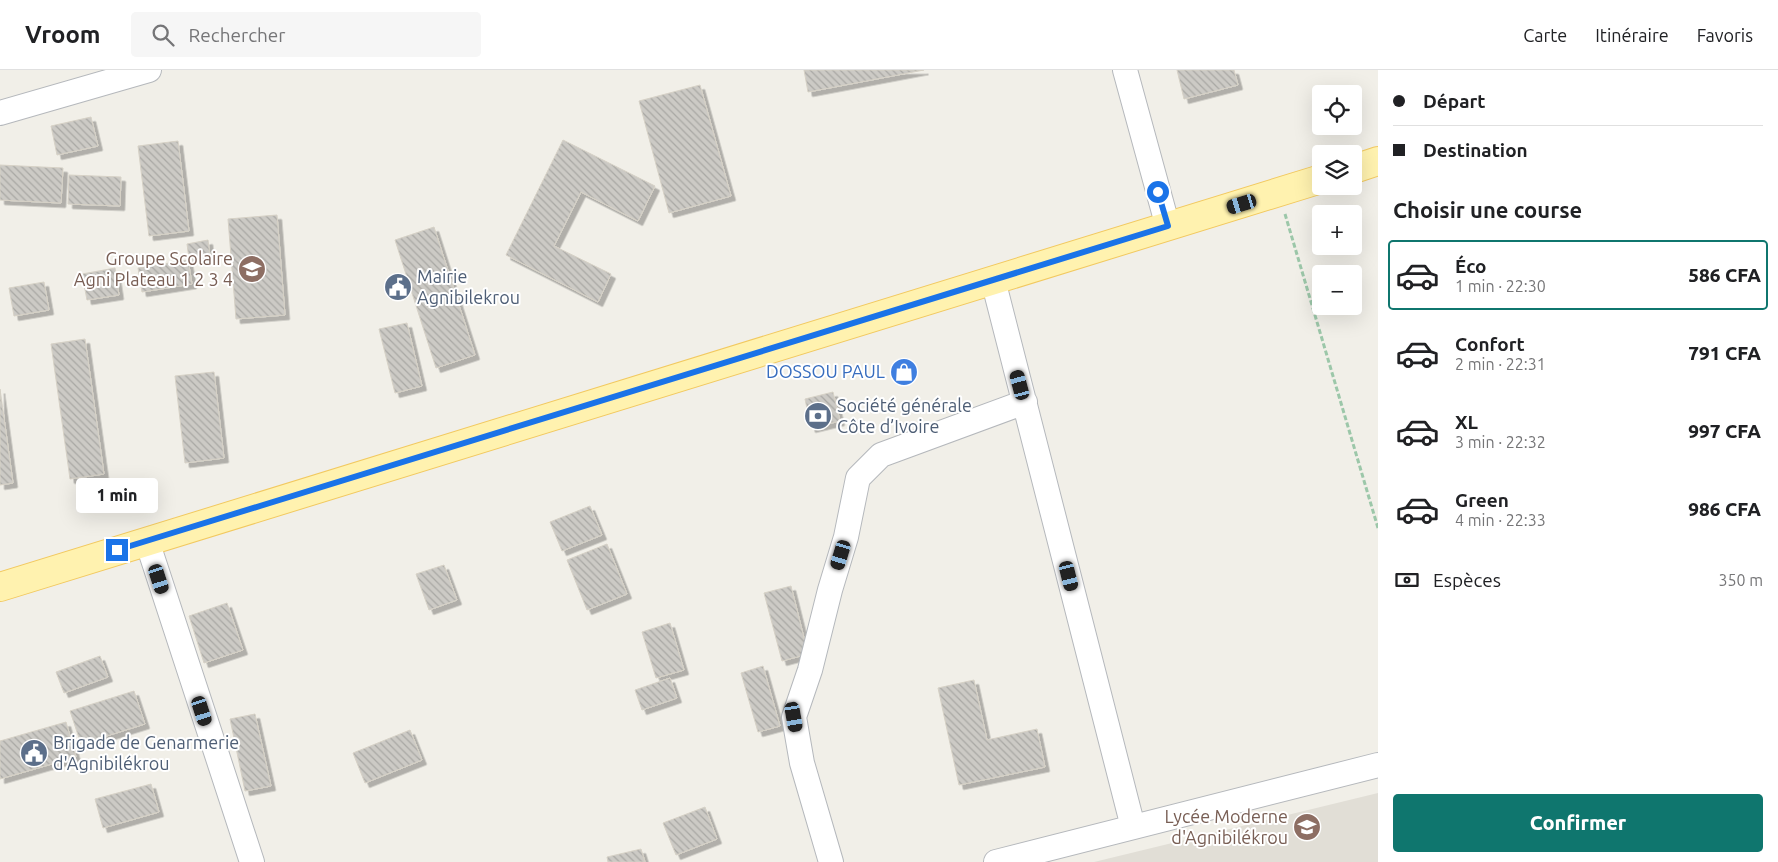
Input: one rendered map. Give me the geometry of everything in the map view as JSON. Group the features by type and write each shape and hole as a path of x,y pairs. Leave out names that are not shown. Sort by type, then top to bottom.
{"main road":[{"path":"1362,166 1378,161"},
{"path":"0,587 1312,182"}],"street":[{"path":"0,113 150,70"},
{"path":"1125,70 1168,226"},
{"path":"993,280 1133,827"},
{"path":"831,862 802,763 794,717 810,670 830,590 846,537 858,478 881,455 1024,402"},
{"path":"147,541 252,862"},
{"path":"996,862 1378,765"}],"path":[{"path":"1279,192 1378,528"}],"shaded area":[{"name":"Lycée Moderne d'Agnibilékrou","path":"1378,793 1378,862 1094,862"}],"building":[{"path":"804,70 924,70 808,92"},
{"path":"1177,70 1234,70 1238,85 1184,99"},
{"path":"700,85 731,196 669,213 639,101"},
{"path":"91,117 98,146 57,155 51,126"},
{"path":"563,140 655,186 638,221 581,192 554,246 611,274 598,302 506,255"},
{"path":"178,141 189,231 149,236 138,146"},
{"path":"0,165 63,168 61,203 0,200"},
{"path":"69,175 121,177 120,206 68,204"},
{"path":"277,215 285,315 236,319 228,219"},
{"path":"434,227 475,355 436,368 395,240"},
{"path":"208,240 210,256 189,259 187,244"},
{"path":"188,260 192,284 142,292 138,268"},
{"path":"115,268 119,295 87,300 82,274"},
{"path":"44,282 49,310 14,316 9,288"},
{"path":"407,323 422,386 395,393 379,329"},
{"path":"85,339 104,474 70,479 51,344"},
{"path":"214,372 224,458 185,463 175,376"},
{"path":"0,389 13,483 0,485"},
{"path":"833,392 840,421 811,428 805,399"},
{"path":"590,506 602,535 562,551 550,522"},
{"path":"607,544 627,594 587,610 567,560"},
{"path":"444,565 457,600 429,610 416,574"},
{"path":"791,586 808,654 782,661 764,593"},
{"path":"227,603 243,650 204,663 189,616"},
{"path":"670,623 684,670 656,678 642,632"},
{"path":"100,656 108,677 64,693 56,672"},
{"path":"763,666 780,726 758,732 741,673"},
{"path":"670,678 677,698 642,710 635,690"},
{"path":"974,680 987,740 1037,729 1045,767 959,785 938,688"},
{"path":"134,691 145,724 81,744 70,711"},
{"path":"255,714 271,786 245,791 230,719"},
{"path":"66,722 76,757 0,779 0,741"},
{"path":"410,730 422,760 365,783 353,753"},
{"path":"151,784 159,812 103,828 95,799"},
{"path":"705,807 717,839 676,855 663,823"},
{"path":"641,849 645,862 608,862 607,857"}],"place":[{"name":"Groupe Scolaire Agni Plateau 1 2 3 4","path":"252,269"},
{"name":"Mairie Agnibilekrou","path":"398,287"},
{"name":"DOSSOU PAUL","path":"904,372"},
{"name":"Société générale Côte d’Ivoire","path":"818,416"},
{"name":"Brigade de Genarmerie d'Agnibilékrou","path":"34,753"},
{"name":"Lycée Moderne d'Agnibilékrou","path":"1307,827"}],"route":[{"path":"117,550 1168,226 1158,192"}]}
